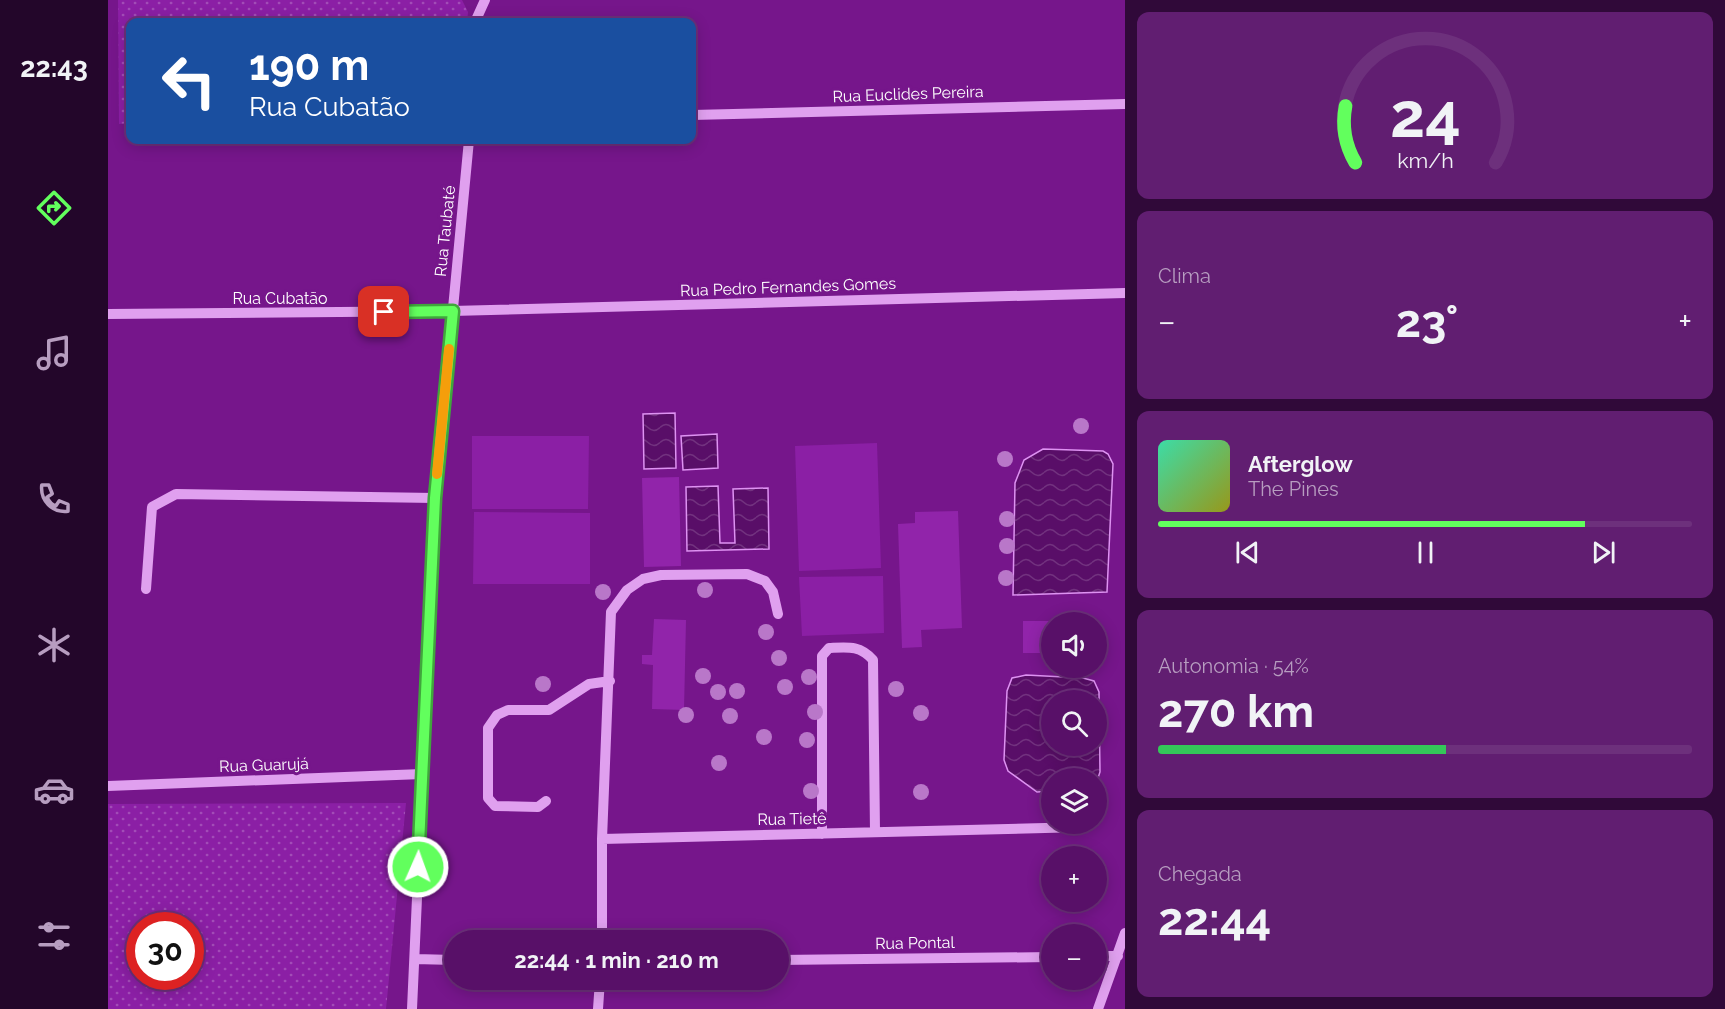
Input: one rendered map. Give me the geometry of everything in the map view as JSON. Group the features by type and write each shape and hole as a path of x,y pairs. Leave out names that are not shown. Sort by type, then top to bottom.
{"street":[{"path":"477,18 485,0"},
{"name":"Rua Euclides Pereira","path":"696,115 1125,104"},
{"name":"Rua Taubaté","path":"412,1009 435,498 469,144"},
{"name":"Rua Pedro Fernandes Gomes","path":"453,311 1125,293"},
{"name":"Rua Cubatão","path":"108,314 453,311"},
{"path":"146,589 152,507 176,494 435,498"},
{"path":"602,930 602,839 611,612 627,590 643,579 661,575 747,574 765,581 773,592 778,614"},
{"path":"822,834 822,656 829,648 847,647 865,651 873,660 875,832"},
{"path":"546,801 538,807 495,806 488,798 488,728 497,715 508,710 549,710 589,684 610,681"},
{"name":"Rua Guarujá","path":"108,786 422,774"},
{"name":"Rua Tietê","path":"602,839 1041,828"},
{"path":"1098,1009 1125,933"},
{"path":"1107,956 1118,956"},
{"name":"Rua Pontal","path":"789,960 1041,957"},
{"path":"415,959 444,960"},
{"path":"598,1009 599,990"}],"shaded area":[{"path":"118,0 462,0 468,12 467,18 126,18 126,123 119,124"},
{"path":"472,436 589,436 588,509 472,509"},
{"path":"877,443 881,568 799,571 795,446"},
{"path":"474,512 590,513 590,584 473,584"},
{"path":"883,576 884,633 802,636 799,577"},
{"path":"406,803 386,1009 108,1009 108,804"}],"water":[{"path":"675,413 676,468 644,469 643,414"},
{"path":"717,434 718,468 683,470 681,436"},
{"path":"1043,449 1103,451 1108,454 1113,464 1107,592 1013,595 1015,483 1024,460"},
{"path":"718,486 720,543 735,543 733,489 768,488 769,549 687,551 686,487"},
{"path":"1026,675 1041,676 1041,678 1083,678 1094,681 1098,690 1041,690 1041,756 1100,756 1100,768 1041,768 1041,792 1037,792 1008,771 1004,760 1007,691 1012,678"}],"building":[{"path":"679,477 681,566 644,567 642,478"},
{"path":"958,511 962,628 921,630 922,647 902,648 898,524 915,523 915,512"},
{"path":"654,619 686,620 684,710 652,709 653,665 642,664 642,655 652,655"},
{"path":"1023,621 1041,621 1041,653 1023,653"}],"slow traffic":[{"path":"437,474 449,349"}],"route":[{"path":"384,312 453,311 435,498 418,867"}]}
